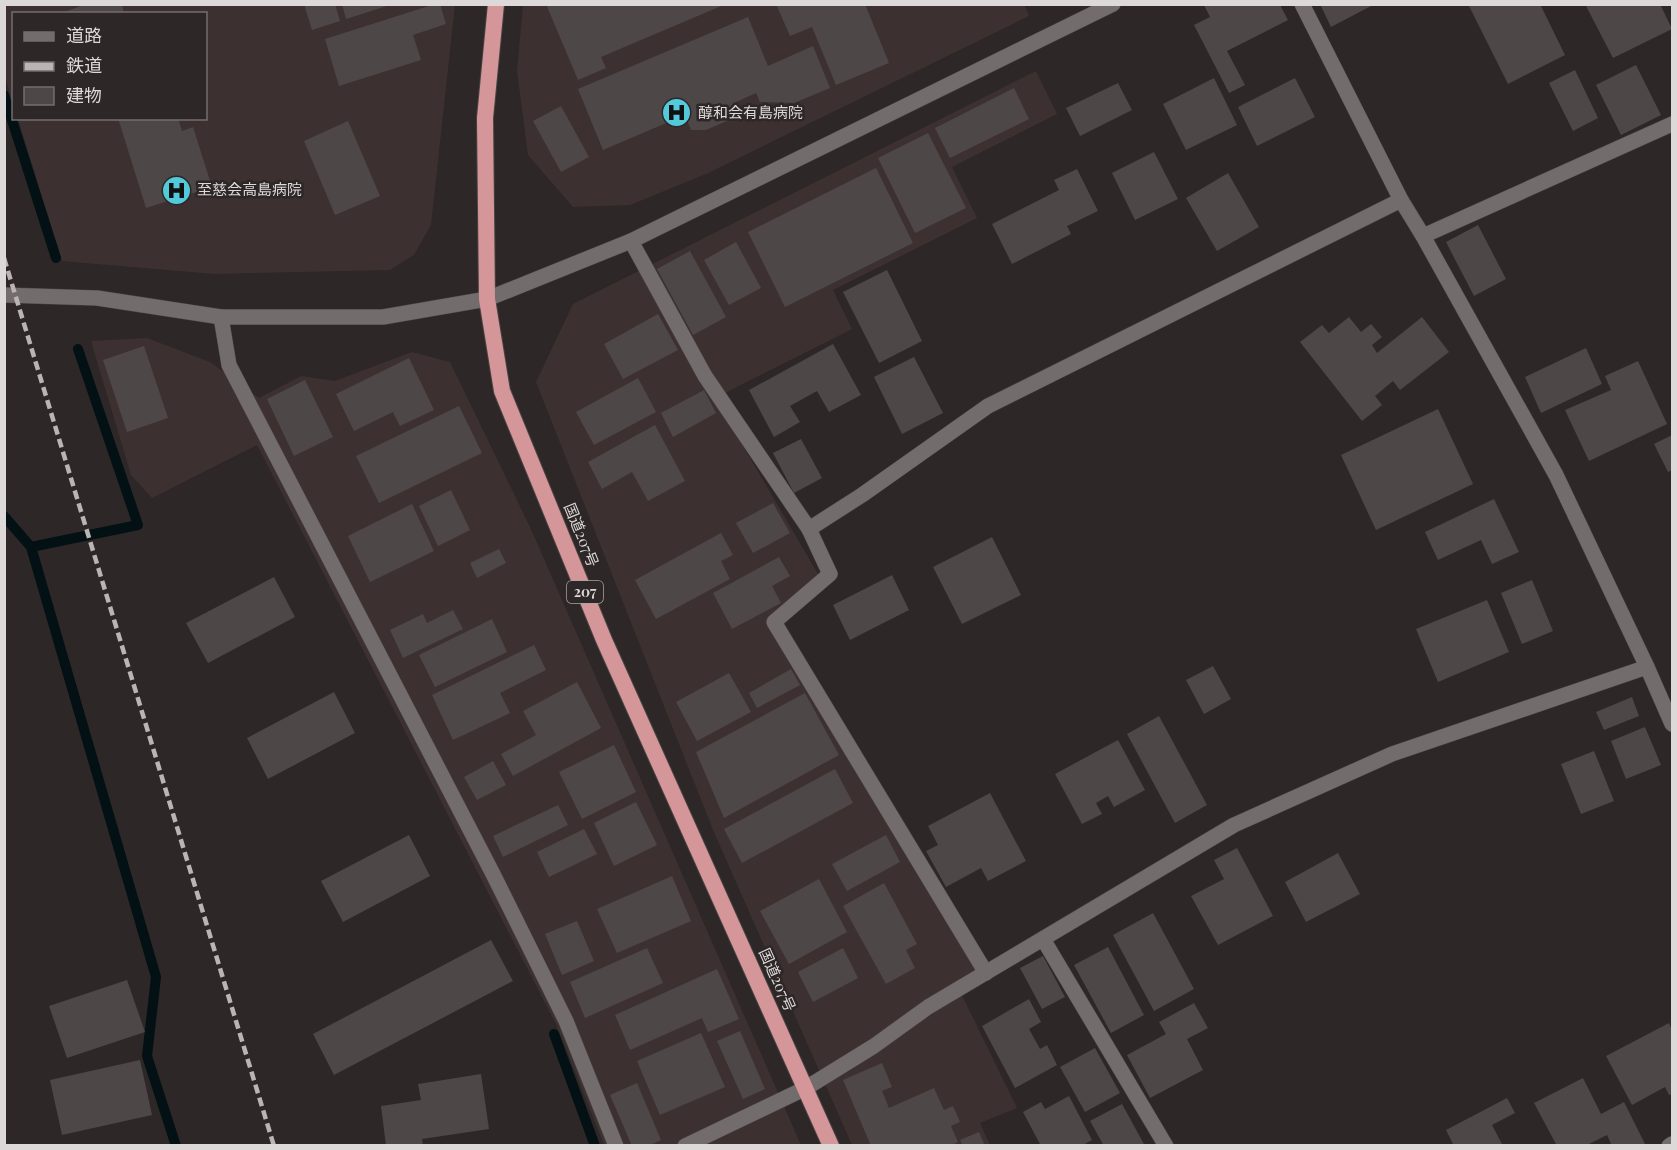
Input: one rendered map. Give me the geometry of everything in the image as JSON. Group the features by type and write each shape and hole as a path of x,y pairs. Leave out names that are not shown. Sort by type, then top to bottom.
{"highway":[{"name":"国道207号","path":"496,4 485,118 487,299 502,391 604,639 831,1146"}],"street":[{"path":"4,296 97,298 220,317 383,317 487,299 631,240 1113,4"},
{"path":"1302,4 1401,200 1556,475 1672,724"},
{"path":"1423,236 1672,124"},
{"path":"809,529 862,495 988,406 1401,200"},
{"path":"631,240 705,376 809,529 830,574 774,622 986,973"},
{"path":"220,317 229,365 493,874 566,1021 616,1146"},
{"path":"685,1146 806,1088 874,1046 928,1007 1234,825 1382,758 1647,667"},
{"path":"1043,939 1166,1146"}],"shaded area":[{"name":"醇和会有島病院","path":"1024,4 1029,16 706,174 630,205 573,207 528,155 517,71 523,5"},
{"path":"4,5 455,5 431,225 414,255 390,270 214,274 62,261 18,120 207,120 207,12 12,12 12,101 5,76"},
{"path":"1036,71 1057,114 952,167 977,218 833,290 852,329 715,398 818,574 767,620 976,970 956,983 1017,1108 980,1123 990,1145 852,1145 713,830 536,382 573,304"},
{"path":"147,338 210,362 259,398 301,376 335,381 412,352 450,362 530,527 801,1145 604,1145 556,1024 257,445 152,498 131,475 91,341"}],"building":[{"path":"86,4 122,4 124,12 64,12"},
{"path":"304,4 335,4 340,21 312,30"},
{"path":"342,4 390,4 390,5 346,19"},
{"path":"440,4 446,24 413,35 421,60 339,86 325,39"},
{"path":"546,4 726,4 601,57 606,68 578,80"},
{"path":"776,4 865,4 889,63 836,85 812,27 790,36"},
{"path":"1320,4 1375,4 1331,27"},
{"path":"1473,4 1540,4 1565,55 1508,84 1469,6"},
{"path":"1585,4 1660,4 1672,29 1613,58"},
{"path":"1204,5 1280,5 1288,20 1227,51 1245,85 1229,93 1194,25 1210,17"},
{"path":"748,17 768,66 813,46 830,88 794,103 760,102 756,93 736,102 740,110 729,120 706,130 691,130 685,115 603,150 578,89"},
{"path":"1636,65 1661,115 1621,135 1596,85"},
{"path":"1575,70 1598,118 1573,131 1549,83"},
{"path":"1214,78 1237,125 1186,150 1163,104"},
{"path":"1295,78 1315,117 1257,146 1238,107"},
{"path":"1118,83 1132,110 1080,136 1066,108"},
{"path":"1014,88 1029,119 950,158 935,128"},
{"path":"561,106 589,157 561,172 533,121"},
{"path":"119,120 179,120 182,131 193,127 212,187 146,208"},
{"path":"348,121 380,196 335,215 304,141"},
{"path":"928,133 966,208 915,233 878,158"},
{"path":"1154,152 1178,199 1135,220 1112,173"},
{"path":"876,168 913,243 785,307 748,232"},
{"path":"1077,169 1098,211 1067,226 1071,234 1012,264 992,224 1059,190 1054,180"},
{"path":"1228,173 1259,227 1217,251 1186,198"},
{"path":"1478,225 1506,279 1474,296 1446,242"},
{"path":"736,242 761,288 729,305 704,260"},
{"path":"690,251 726,317 693,335 657,269"},
{"path":"887,270 922,341 879,363 843,292"},
{"path":"658,314 678,350 623,379 604,344"},
{"path":"1349,317 1361,332 1371,324 1382,337 1372,345 1377,353 1422,317 1449,352 1400,390 1393,381 1375,396 1382,405 1362,421 1300,342 1322,325 1329,333"},
{"path":"833,344 861,395 829,412 817,391 790,406 800,422 774,437 749,390"},
{"path":"144,346 168,418 127,432 103,360"},
{"path":"1586,348 1602,384 1541,413 1525,377"},
{"path":"914,357 943,413 902,434 874,377"},
{"path":"409,358 434,410 400,426 393,412 354,431 336,394"},
{"path":"1638,361 1667,424 1589,461 1565,410 1611,390 1605,376"},
{"path":"638,378 656,412 594,445 576,412"},
{"path":"305,380 333,437 294,456 267,399"},
{"path":"704,390 716,413 673,437 661,413"},
{"path":"459,406 482,453 379,503 356,456"},
{"path":"1438,409 1473,484 1376,530 1341,455"},
{"path":"655,425 685,481 648,501 632,472 602,489 588,462"},
{"path":"1672,435 1672,470 1668,472 1654,444"},
{"path":"801,439 822,478 794,493 773,453"},
{"path":"451,490 470,530 438,546 419,506"},
{"path":"1494,499 1519,552 1492,564 1481,540 1438,560 1425,532"},
{"path":"773,503 790,533 753,553 736,523"},
{"path":"412,504 434,551 370,582 348,536"},
{"path":"721,533 733,555 721,561 730,579 656,619 635,580"},
{"path":"992,537 1021,595 962,624 933,567"},
{"path":"499,549 506,563 477,578 470,563"},
{"path":"779,557 790,576 772,586 781,603 732,629 713,593"},
{"path":"892,575 909,610 850,640 833,605"},
{"path":"274,577 295,617 208,663 186,623"},
{"path":"1532,580 1553,631 1522,644 1501,593"},
{"path":"1487,600 1509,652 1438,682 1416,629"},
{"path":"453,610 463,629 403,658 390,630 423,614 427,623"},
{"path":"492,619 507,652 435,687 419,655"},
{"path":"534,645 546,670 500,693 510,713 453,740 432,695"},
{"path":"1213,666 1231,699 1204,714 1186,680"},
{"path":"791,669 800,685 757,708 749,693"},
{"path":"729,673 751,712 697,741 676,702"},
{"path":"577,682 601,728 513,776 501,754 536,735 523,711"},
{"path":"334,692 355,733 268,779 247,738"},
{"path":"805,693 839,755 724,818 696,752"},
{"path":"1632,697 1639,716 1604,730 1596,712"},
{"path":"1159,716 1207,805 1175,823 1127,734"},
{"path":"1645,727 1661,765 1626,779 1611,741"},
{"path":"1118,740 1145,790 1114,807 1108,796 1096,803 1102,814 1082,824 1055,774"},
{"path":"614,745 636,792 582,819 559,772"},
{"path":"1594,751 1614,801 1581,814 1561,764"},
{"path":"493,761 506,785 477,800 464,777"},
{"path":"835,769 853,803 742,863 724,829"},
{"path":"990,793 1026,861 988,881 981,868 946,887 926,851 938,845 928,826"},
{"path":"636,802 657,845 614,866 594,823"},
{"path":"558,805 568,825 503,857 493,836"},
{"path":"584,829 597,854 549,877 537,852"},
{"path":"409,835 430,876 343,922 321,881"},
{"path":"886,835 900,862 847,891 832,864"},
{"path":"1237,848 1273,916 1218,945 1191,896 1224,879 1214,860"},
{"path":"1338,853 1360,894 1306,922 1285,882"},
{"path":"672,876 691,921 617,953 597,909"},
{"path":"819,879 847,932 789,964 760,911"},
{"path":"884,883 917,944 906,950 915,968 886,984 843,906"},
{"path":"1153,913 1194,989 1154,1011 1113,935"},
{"path":"577,921 594,961 562,975 545,934"},
{"path":"491,940 513,981 334,1075 313,1034"},
{"path":"1108,947 1144,1015 1111,1033 1074,965"},
{"path":"647,948 663,983 585,1018 570,982"},
{"path":"843,948 858,978 813,1002 798,972"},
{"path":"1043,956 1065,997 1042,1009 1020,968"},
{"path":"717,969 739,1019 708,1032 702,1018 630,1050 615,1015"},
{"path":"127,980 145,1032 67,1058 49,1006"},
{"path":"1029,999 1041,1022 1029,1029 1040,1049 1047,1045 1057,1065 1015,1088 982,1026"},
{"path":"1194,1003 1208,1028 1187,1039 1203,1070 1150,1098 1127,1055 1166,1034 1159,1022"},
{"path":"1669,1023 1672,1030 1672,1094 1669,1095 1665,1087 1632,1105 1606,1056"},
{"path":"740,1031 765,1089 743,1099 717,1041"},
{"path":"701,1033 725,1087 660,1115 637,1061"},
{"path":"1095,1048 1120,1093 1085,1112 1060,1067"},
{"path":"140,1060 152,1115 62,1135 50,1080"},
{"path":"882,1063 892,1087 882,1091 889,1108 934,1088 944,1110 953,1106 960,1122 951,1126 958,1142 950,1146 871,1146 843,1080"},
{"path":"481,1074 489,1129 422,1139 423,1146 386,1146 381,1106 421,1100 418,1084"},
{"path":"1583,1078 1601,1114 1624,1102 1646,1146 1612,1146 1607,1135 1585,1146 1557,1146 1534,1103"},
{"path":"637,1083 661,1140 648,1146 632,1146 610,1095"},
{"path":"1069,1096 1092,1140 1081,1146 1041,1146 1023,1112 1041,1102 1045,1109"},
{"path":"1507,1098 1515,1113 1492,1125 1503,1146 1454,1146 1446,1130"},
{"path":"1122,1104 1145,1146 1104,1146 1090,1121"},
{"path":"979,1132 985,1146 963,1146 960,1140"}],"waterway":[{"path":"4,95 56,258"},
{"path":"31,547 138,525 78,349"},
{"path":"4,516 31,547 156,977 147,1056 176,1146"},
{"path":"554,1034 595,1146"}],"railway":[{"path":"4,258 274,1146"}],"place":[{"name":"醇和会有島病院","path":"677,113"},
{"name":"至慈会高島病院","path":"176,190"}]}
